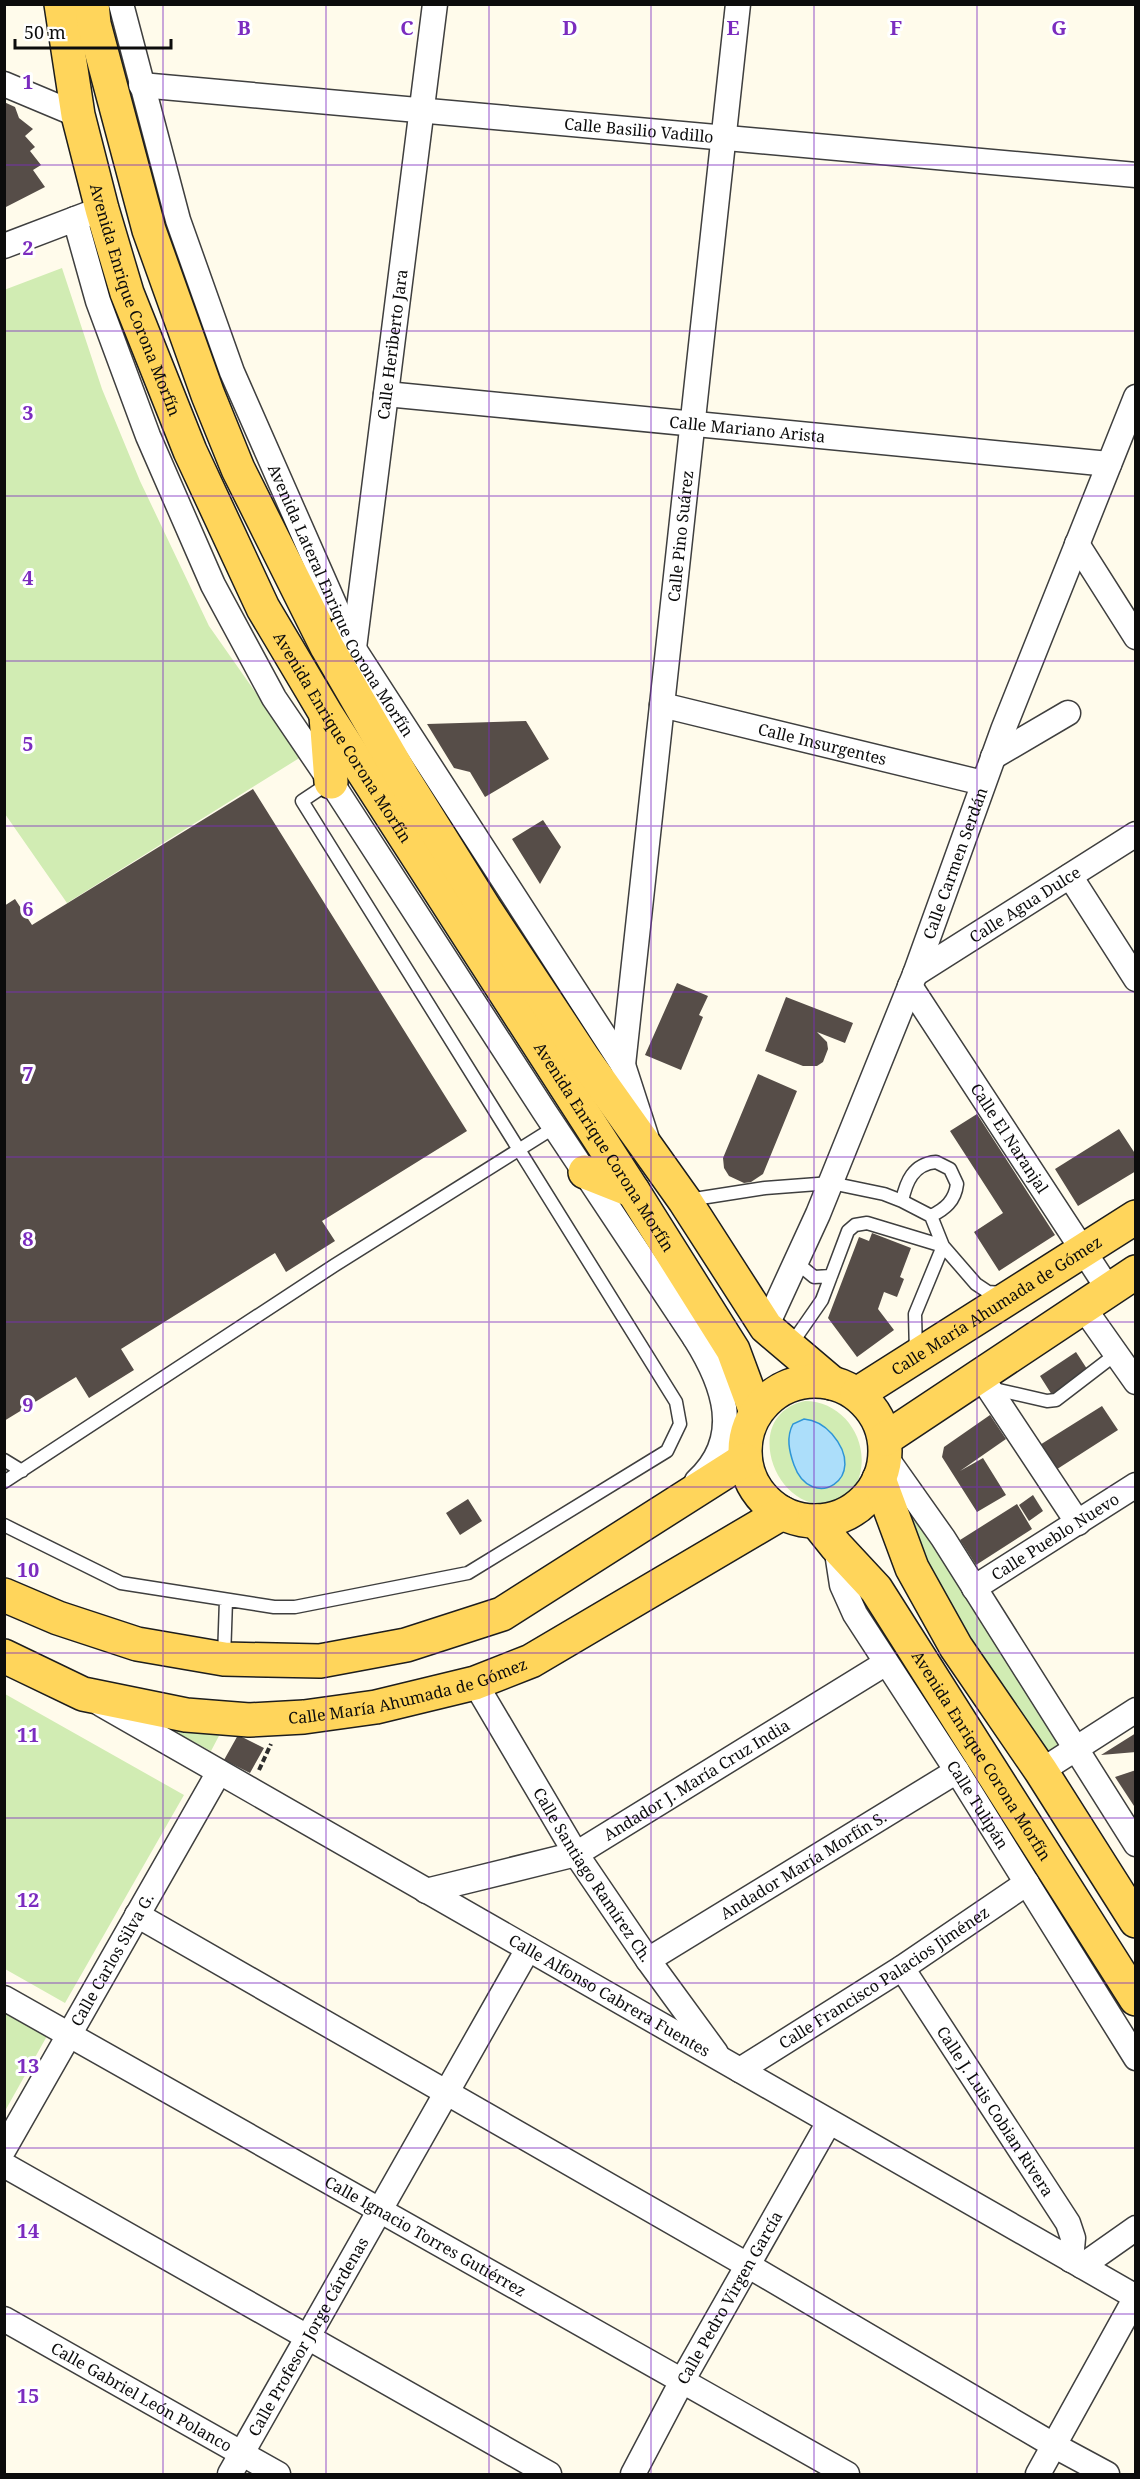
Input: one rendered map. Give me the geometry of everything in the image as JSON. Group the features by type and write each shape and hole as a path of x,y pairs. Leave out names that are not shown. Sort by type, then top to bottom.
{"main road":[{"name":"Avenida Enrique Corona Morfín","path":"61,4 78,115 88,214 127,293 195,462 263,608 326,714 733,1350 756,1412"},
{"name":"Avenida Enrique Corona Morfín","path":"92,4 94,24 148,230 208,395 238,469 327,647 403,778 485,909 584,1059 777,1337 870,1406 879,1422 883,1458 917,1578 956,1647 1041,1771 1136,1921"},
{"path":"326,714 331,782"},
{"path":"585,1172 633,1191"},
{"name":"Calle María Ahumada de Gómez","path":"845,1388 916,1357 1136,1217"},
{"path":"845,1388 811,1380 789,1385 771,1396 756,1412 748,1426 744,1443 744,1460 751,1481 764,1500 782,1513 826,1533 836,1518 854,1509 869,1496 883,1458 1083,1307 1122,1281"},
{"path":"4,1595 58,1618 137,1644 224,1659 320,1661 406,1645 502,1614 744,1460"},
{"name":"Calle María Ahumada de Gómez","path":"4,1656 83,1694 186,1715 249,1720 376,1707 475,1683 531,1661 782,1513"},
{"name":"Avenida Enrique Corona Morfín","path":"826,1533 876,1589 1136,1999"}],"street":[{"name":"Avenida Lateral Enrique Corona Morfín","path":"121,4 178,220 232,372 354,649 623,1065 651,1153"},
{"name":"Calle Heriberto Jara","path":"350,685 435,4"},
{"name":"Calle Pino Suárez","path":"623,1065 738,4"},
{"path":"4,84 78,115"},
{"name":"Calle Basilio Vadillo","path":"141,85 1136,175"},
{"path":"4,246 88,214 98,301 144,425 213,585 274,698 695,1338 716,1374 725,1411 723,1441 715,1463 663,1512"},
{"name":"Calle Mariano Arista","path":"386,394 1109,464"},
{"name":"Calle Carmen Serdán","path":"777,1337 796,1262 831,1183 912,980 983,783 1136,397"},
{"path":"1077,544 1135,636"},
{"name":"Calle Insurgentes","path":"662,705 983,783"},
{"path":"993,757 1068,713"},
{"name":"Calle Agua Dulce","path":"912,980 1136,834"},
{"path":"1070,876 1136,979"},
{"name":"Calle El Naranjal","path":"912,980 1083,1250 1122,1281"},
{"path":"1083,1307 1136,1382"},
{"path":"695,1338 733,1350"},
{"path":"984,1381 1078,1523"},
{"name":"Avenida Enrique Corona Morfín","path":"883,1458 944,1538 1136,1844"},
{"name":"Calle Pueblo Nuevo","path":"974,1588 1136,1485"},
{"name":"Calle Tulipán","path":"826,1533 842,1585 855,1614 957,1771 1136,2058"},
{"name":"Andador J. María Cruz India","path":"426,1891 576,1854 886,1663"},
{"name":"Calle Santiago Ramírez Ch.","path":"475,1683 576,1854 648,1960 731,2065"},
{"name":"Calle Alfonso Cabrera Fuentes","path":"83,1694 1136,2297"},
{"path":"1041,1771 1136,1710"},
{"name":"Andador María Morfín S.","path":"648,1960 957,1771"},
{"name":"Calle Carlos Silva G.","path":"4,2149 219,1772"},
{"name":"Calle Francisco Palacios Jiménez","path":"731,2065 902,1968 1027,1882"},
{"path":"137,1915 749,2266 1107,2475"},
{"name":"Calle Profesor Jorge Cárdenas","path":"236,2464 528,1949"},
{"name":"Calle J. Luis Cobian Rivera","path":"902,1968 1068,2223 1073,2238 1076,2263"},
{"name":"Calle Ignacio Torres Gutiérrez","path":"4,1998 847,2475"},
{"name":"Calle Pedro Virgen García","path":"633,2475 682,2381 829,2122"},
{"path":"4,2165 549,2475"},
{"path":"1076,2263 1136,2228"},
{"path":"1038,2475 1136,2297"},
{"name":"Calle Gabriel León Polanco","path":"4,2319 236,2464 278,2475"}],"lane":[{"path":"4,1525 121,1583 226,1600 296,1607 468,1573 667,1451 680,1424 676,1402 302,801 331,782"},
{"path":"4,1482 555,1127"},
{"path":"902,1202 906,1184 920,1166 936,1162 944,1165 955,1176 956,1192 946,1208 931,1216"},
{"path":"684,1201 765,1188 831,1183 884,1194 931,1216 943,1246 976,1284 988,1292 1013,1294"},
{"path":"777,1337 822,1300 848,1231 855,1225 867,1223 943,1246"},
{"path":"916,1357 915,1314 943,1246"},
{"path":"796,1262 814,1277 831,1276"},
{"path":"984,1381 1047,1401 1056,1400 1116,1354"},
{"path":"4,1460 22,1470"},
{"path":"224,1659 226,1600"}],"path":[{"path":"250,1790 283,1718"}],"green space":[{"path":"62,268 102,389 140,481 209,626 301,757 67,903 5,814 4,290"},
{"path":"805,1401 818,1403 830,1407 850,1424 860,1447 862,1461 857,1483 845,1496 837,1501 816,1504 798,1497 783,1483 773,1465 770,1445 773,1426 784,1411","holes":["823,1426 838,1442 844,1457 844,1470 839,1480 830,1487 819,1488 808,1484 796,1470 789,1443"]},
{"path":"920,1515 1060,1747 1043,1757 969,1645 911,1528 913,1520"},
{"path":"5,1694 184,1795 65,2003 5,1969"},
{"path":"171,1730 221,1732 211,1751"},
{"path":"5,2012 47,2036 5,2111"}],"water":[{"path":"804,1419 826,1428 842,1450 845,1465 842,1476 834,1484 824,1488 813,1487 802,1479 794,1465 789,1434 793,1424"}],"building":[{"path":"4,102 15,107 19,118 33,129 25,136 35,147 30,151 41,165 33,170 45,187 4,208"},
{"path":"526,721 549,759 485,797 470,772 454,768 427,724"},
{"path":"253,789 467,1131 322,1221 335,1241 286,1272 275,1253 121,1349 134,1370 89,1398 76,1377 4,1421 4,906 15,899 32,925"},
{"path":"543,820 561,847 540,884 512,839"},
{"path":"677,983 708,996 699,1015 703,1017 681,1070 645,1055"},
{"path":"786,997 853,1023 845,1043 817,1032 827,1042 828,1049 823,1062 817,1066 803,1066 765,1051"},
{"path":"758,1074 797,1091 763,1174 751,1182 744,1183 729,1176 724,1168 723,1158"},
{"path":"977,1114 1055,1235 999,1271 974,1232 1003,1213 950,1131"},
{"path":"1119,1129 1136,1155 1136,1171 1078,1206 1055,1169"},
{"path":"872,1233 911,1248 900,1277 904,1279 897,1297 884,1292 878,1309 894,1330 857,1357 828,1318 859,1237 869,1241"},
{"path":"1076,1352 1089,1372 1052,1395 1040,1376"},
{"path":"1102,1406 1118,1430 1051,1473 1035,1448"},
{"path":"990,1415 1006,1439 960,1471 983,1458 1006,1495 977,1512 942,1457 944,1447"},
{"path":"1033,1495 1043,1511 1029,1521 1019,1505"},
{"path":"468,1499 482,1521 460,1535 446,1513"},
{"path":"1017,1504 1032,1529 976,1565 960,1540"},
{"path":"1136,1733 1136,1752 1101,1755"},
{"path":"238,1735 264,1748 250,1773 224,1760"},
{"path":"1136,1770 1136,1809 1115,1777"}]}
